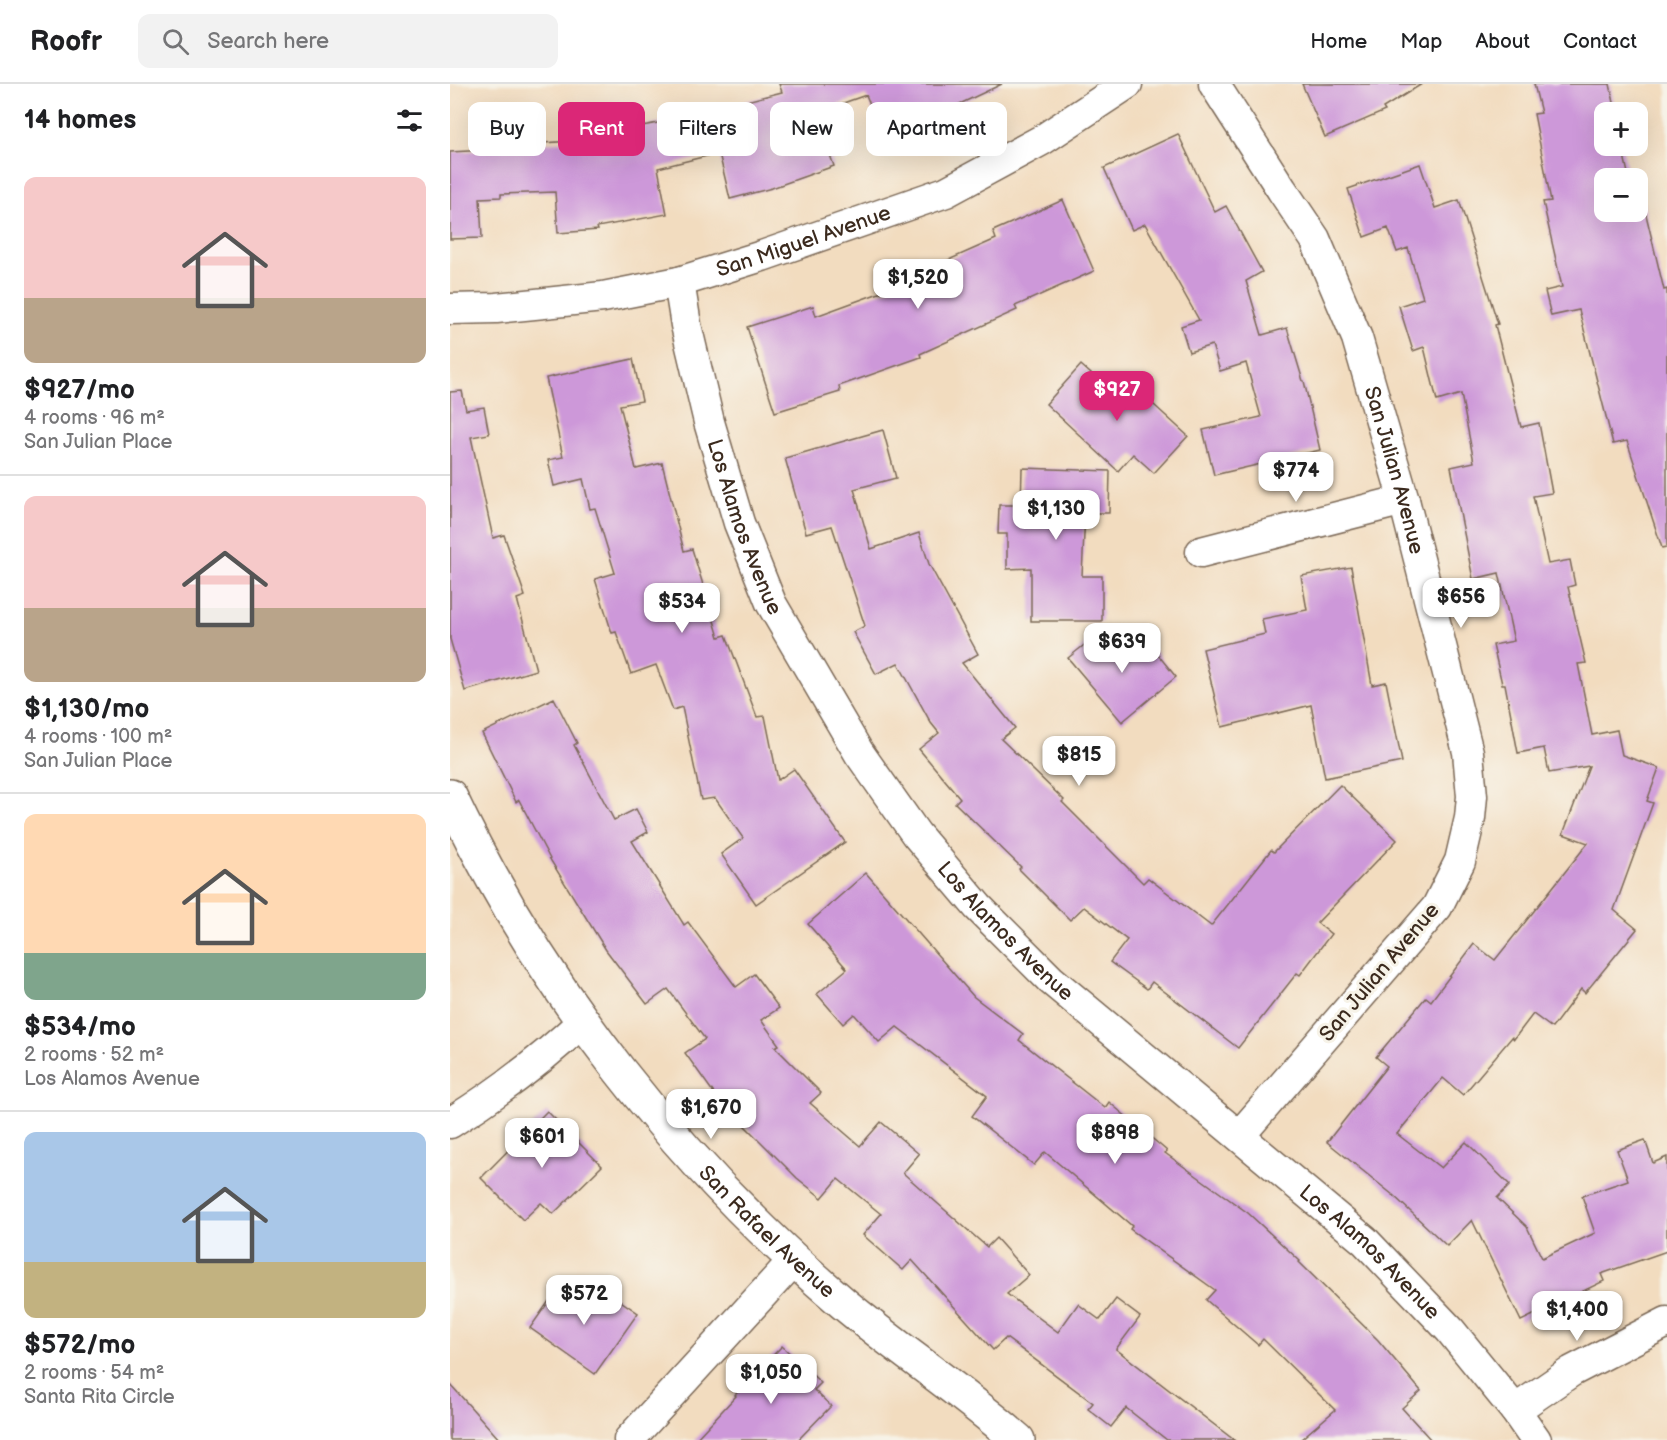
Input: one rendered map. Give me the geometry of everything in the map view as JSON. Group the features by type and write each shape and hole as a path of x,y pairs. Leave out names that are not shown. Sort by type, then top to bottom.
{"street":[{"name":"San Miguel Avenue","path":"450,309 496,308 603,297 679,282 845,228 946,192 1042,140 1127,84"},
{"name":"San Julian Avenue","path":"1214,84 1316,239 1357,338 1404,500 1468,752 1472,796 1470,818 1460,861 1437,907 1240,1135"},
{"name":"Los Alamos Avenue","path":"679,282 686,325 709,422 739,523 771,603 859,753 916,834 978,907 1052,980 1365,1240 1450,1330 1515,1410 1536,1440"},
{"path":"1201,552 1404,500"},
{"name":"San Rafael Avenue","path":"450,796 470,838 523,933 582,1022 652,1114 733,1200 844,1305 1018,1440"},
{"path":"450,1123 500,1091 552,1051 582,1022"},
{"path":"628,1440 794,1260"},
{"path":"1515,1410 1572,1371 1667,1322"}],"building":[{"path":"779,84 1002,84 964,102 869,102 866,95 846,102 770,102 770,156 830,156 834,166 772,188 730,199 720,156 758,156 758,102 743,102 782,92"},
{"path":"1302,84 1422,84 1383,108 1385,111 1325,137"},
{"path":"1534,84 1610,84 1614,102 1594,102 1594,156 1624,156 1627,168 1594,168 1594,222 1648,222 1664,290 1667,289 1667,547 1662,548 1627,441 1613,444 1579,310 1551,316 1545,291 1562,287 1543,202 1551,201 1534,114 1541,113"},
{"path":"657,123 657,156 707,156 658,168 667,214 597,227 598,230 558,233 555,192 501,194 501,197 480,198 482,238 450,239 450,152 468,151 468,156 546,156 546,143 558,142 558,156 645,156 645,125"},
{"path":"1178,134 1215,212 1226,206 1262,272 1246,281 1262,335 1287,328 1304,381 1320,450 1214,475 1203,430 1261,417 1246,363 1220,371 1212,345 1189,352 1181,326 1199,320 1145,224 1132,230 1104,168"},
{"path":"1420,164 1435,208 1459,200 1498,324 1495,325 1521,427 1539,423 1552,493 1533,496 1548,564 1570,560 1575,585 1568,587 1586,663 1578,664 1592,735 1617,730 1622,755 1659,768 1647,801 1653,803 1614,910 1637,929 1585,993 1581,989 1552,1028 1533,1014 1514,1039 1512,1037 1463,1095 1443,1078 1397,1134 1441,1168 1466,1142 1510,1185 1497,1198 1527,1227 1542,1258 1595,1233 1582,1196 1628,1180 1617,1150 1645,1140 1653,1163 1667,1157 1667,1251 1601,1274 1604,1281 1521,1321 1472,1220 1447,1246 1393,1195 1327,1142 1387,1066 1376,1057 1426,997 1431,1001 1474,944 1495,960 1588,843 1563,834 1589,766 1549,773 1544,748 1518,753 1505,684 1502,684 1493,645 1514,641 1499,573 1473,579 1451,467 1474,462 1461,394 1437,401 1424,347 1413,351 1399,306 1423,298 1408,248 1397,252 1388,228 1364,237 1348,189"},
{"path":"1063,200 1094,271 1015,306 1017,310 920,354 921,357 839,386 840,392 775,412 747,327 813,306 816,316 912,281 910,277 996,239 993,231"},
{"path":"633,359 642,401 620,405 636,469 662,463 684,551 692,549 719,637 726,635 757,717 765,716 778,780 794,769 845,842 756,904 721,854 743,838 715,798 701,800 682,707 673,710 656,665 631,674 616,632 612,633 595,579 615,573 595,508 590,509 583,479 554,486 548,460 563,457 546,378"},
{"path":"1081,365 1118,398 1131,384 1188,436 1154,473 1133,454 1118,471 1046,404"},
{"path":"462,391 466,410 484,407 489,434 471,437 493,538 504,535 525,596 517,599 536,670 465,691 450,639 450,392"},
{"path":"883,430 896,478 854,489 871,549 919,533 929,564 978,654 962,663 1015,728 1001,739 1064,800 1062,802 1143,883 1148,878 1211,926 1271,850 1274,852 1340,785 1397,840 1317,923 1331,934 1300,975 1297,973 1238,1048 1152,982 1147,989 1110,962 1127,940 1084,907 1070,920 1019,869 1021,867 955,803 960,798 919,749 939,733 931,723 898,663 876,674 853,632 865,626 832,526 806,533 785,458"},
{"path":"1022,468 1110,471 1109,513 1085,513 1082,576 1102,576 1102,621 1031,621 1031,568 1007,569 1007,534 998,534 999,505 1021,505"},
{"path":"1351,567 1372,685 1386,682 1402,762 1325,778 1311,705 1222,727 1203,649 1265,634 1262,619 1307,610 1301,576"},
{"path":"1103,630 1126,657 1146,640 1176,677 1122,722 1068,658"},
{"path":"554,698 577,743 574,745 614,820 636,809 648,832 632,841 684,925 688,922 736,987 754,974 779,1008 761,1020 779,1045 775,1047 821,1093 810,1103 860,1146 881,1122 919,1154 903,1173 987,1247 996,1238 1029,1275 1007,1294 1058,1332 1078,1304 1100,1320 1116,1299 1140,1317 1116,1349 1234,1440 1167,1440 1126,1408 1111,1427 1088,1409 1093,1403 1006,1338 993,1350 912,1260 903,1270 863,1235 881,1214 838,1179 822,1198 797,1178 718,1099 685,1053 705,1039 668,989 647,1004 606,950 551,861 519,800 516,802 482,733"},
{"path":"866,873 974,997 1023,1034 1019,1040 1105,1108 1109,1102 1167,1151 1165,1153 1248,1213 1300,1261 1378,1340 1421,1391 1402,1408 1431,1440 1300,1440 1335,1410 1263,1339 1258,1345 1206,1300 1215,1290 1130,1229 1132,1226 1045,1152 1034,1165 972,1116 987,1096 897,1027 879,1042 854,1014 843,1024 817,994 847,969 808,924"},
{"path":"547,1111 602,1166 553,1214 541,1203 523,1220 481,1178"},
{"path":"561,1284 591,1305 603,1289 638,1313 595,1374 530,1328"},
{"path":"782,1346 821,1383 814,1390 831,1406 798,1440 695,1440 735,1395"},
{"path":"450,1384 500,1440 450,1440"}]}
